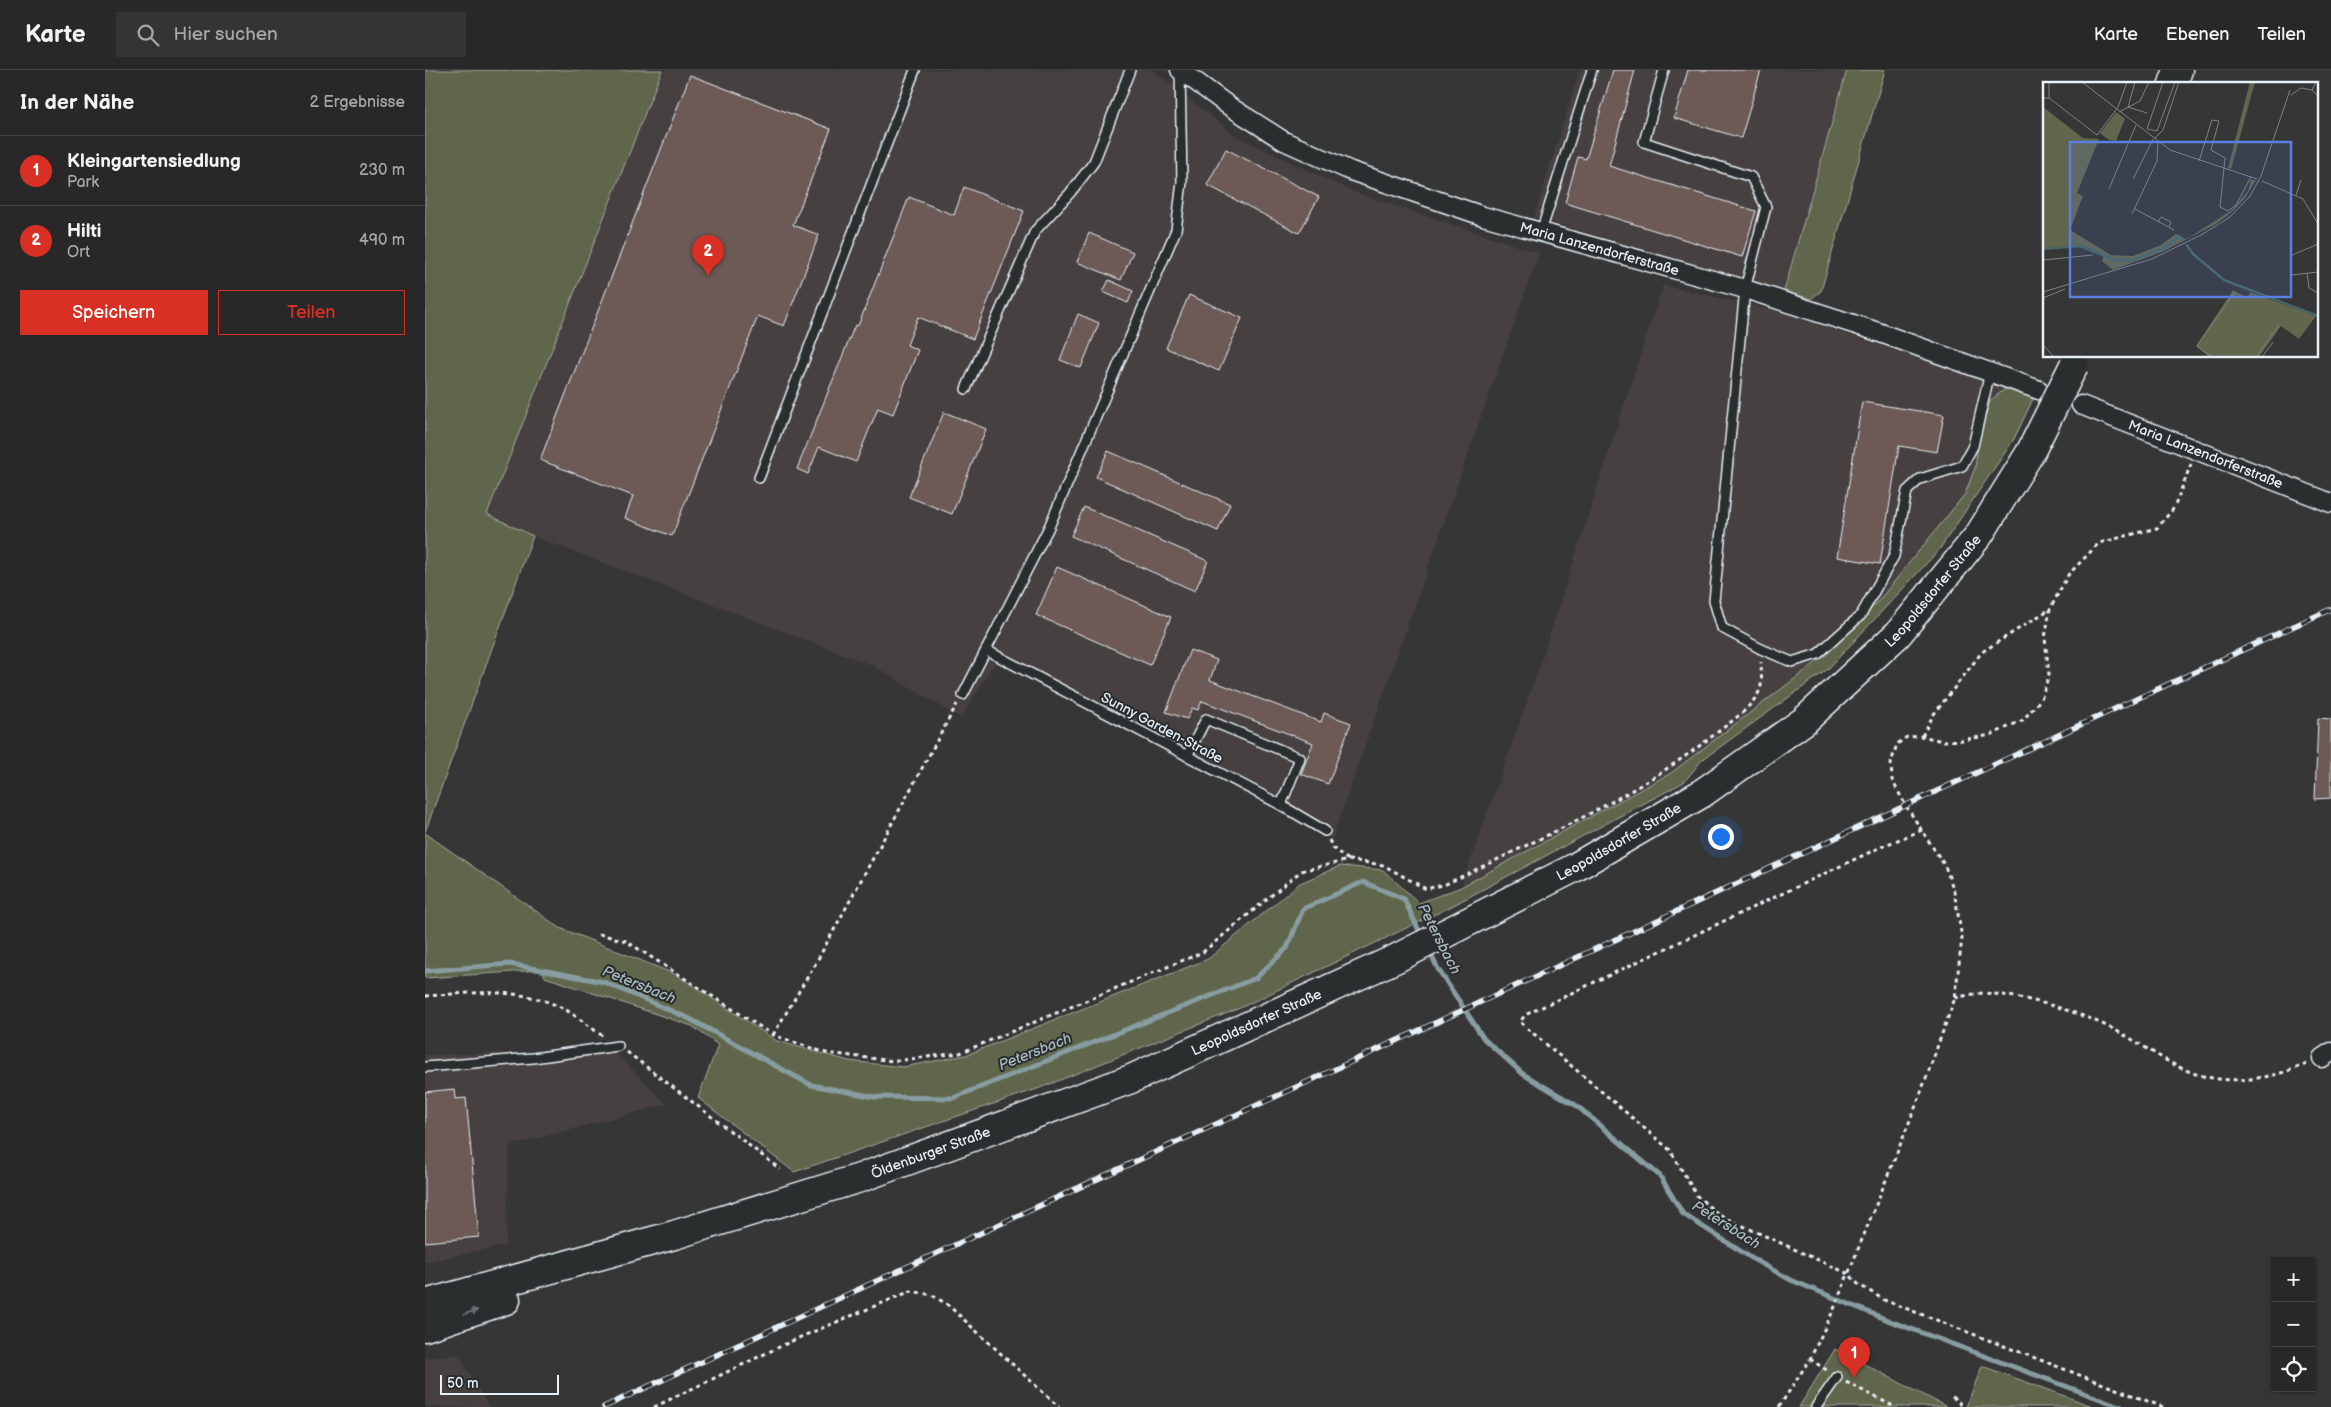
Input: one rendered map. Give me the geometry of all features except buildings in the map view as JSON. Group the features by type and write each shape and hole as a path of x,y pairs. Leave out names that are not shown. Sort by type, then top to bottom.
{"main road":[{"path":"2174,82 2178,70"},
{"name":"Leopoldsdorfer Straße","path":"999,1128 1131,1079 1395,959 1454,930 1574,868 1701,794 1805,721 1898,634 1979,534 2030,453 2075,361"},
{"name":"Öldenburger Straße","path":"425,1304 559,1268 860,1178 999,1128"},
{"path":"425,1327 535,1290 559,1268"}],"street":[{"name":"Maria Lanzendorferstraße","path":"1180,70 1229,106 1284,141 1351,171 1420,196 1745,289 1875,331 2039,390"},
{"name":"Maria Lanzendorferstraße","path":"2081,405 2331,503"}],"lane":[{"path":"759,478 915,70"},
{"path":"966,389 1035,231 1070,193 1094,162 1130,70"},
{"path":"963,695 1049,527 1177,230 1182,182 1180,70"},
{"path":"1541,232 1592,70"},
{"path":"1664,70 1645,142 1751,177 1765,207 1745,289 1714,601 1722,628 1761,649 1791,662 1818,654 1861,615 1894,556 1907,491 1920,478 1962,466 1973,446 1990,372"},
{"name":"Sunny Garden-Straße","path":"985,650 1281,805 1325,832"},
{"path":"1187,756 1206,719 1300,758 1281,805"},
{"path":"425,1067 533,1058 618,1046"},
{"path":"1816,1407 1837,1377"}],"path":[{"path":"1779,1407 1810,1359 1834,1309 1917,1103 1955,998 1962,938 1955,891 1945,866 1892,780 1891,762 1897,744 1907,737 1922,736 1942,741 1963,740 1991,734 2023,720 2041,699 2049,675 2045,638 2050,609 2068,575 2099,543 2157,528 2174,508 2196,450"},
{"path":"1922,736 1935,714 1983,652 2050,609"},
{"path":"599,934 626,941 773,1035 826,1052 894,1061 959,1053 1203,952 1301,870 1349,860 1383,865 1426,889 1447,884 1595,811 1648,783 1749,708 1761,690 1761,649"},
{"path":"773,1035 817,961 963,695"},
{"path":"1922,830 1525,1015 1520,1022 1670,1150 1697,1196 1719,1215 1849,1274 1858,1284 1884,1300 2163,1407"},
{"path":"1325,832 1333,848 1349,860"},
{"path":"1955,998 1983,993 2039,1003 2092,1019 2125,1035 2178,1067 2204,1077 2256,1079 2281,1075 2326,1055"},
{"path":"654,1407 796,1339 911,1291 932,1294 948,1305 1059,1407"},
{"path":"1810,1359 1837,1377 1895,1407"},
{"path":"1952,1397 1959,1402 1960,1407"}],"shaded area":[{"path":"662,70 1153,70 1237,137 1356,193 1539,253 1332,839 996,661 961,718 874,666 533,536 487,515"},
{"path":"1580,70 1847,70 1784,291 1534,217"},
{"path":"1663,285 1784,313 2006,388 1990,401 1979,438 1975,468 1965,494 1876,604 1822,658 1671,773 1461,887 1539,668"},
{"path":"614,1051 666,1104 509,1146 506,1245 425,1262 425,1055"},
{"path":"458,1354 489,1407 425,1407 425,1358"}],"green space":[{"path":"425,70 662,70 487,514 533,536 425,832"},
{"path":"1847,70 1885,70 1821,291 1811,299 1784,291"},
{"path":"2006,388 2026,392 2033,399 2014,439 1939,550 1828,669 1702,760 1684,782 1448,908 1240,1008 1040,1088 794,1172 698,1098 718,1045 692,1026 545,977 542,970 425,978 425,833 560,928 677,975 777,1041 849,1061 903,1067 966,1055 1208,959 1300,883 1340,866 1383,870 1419,903 1461,887 1671,773 1822,658 1876,604 1965,494 1975,468 1979,438 1990,401"},
{"path":"1835,1349 1947,1407 1799,1407"},
{"path":"1982,1366 2095,1407 1966,1407"}],"waterway":[{"name":"Petersbach","path":"425,971 510,964 604,982 688,1018 811,1085 875,1097 953,1098 1256,978 1287,948 1303,909 1363,882 1404,899 1422,937"},
{"name":"Petersbach","path":"1429,951 1438,969 1484,1039 1523,1074 1577,1106 1660,1176 1683,1214 1753,1259 1791,1280 1890,1321 2122,1407"}],"railway":[{"path":"604,1407 2331,609"}],"place":[{"name":"Hilti","path":"708,276"},
{"name":"Kleingartensiedlung","path":"1854,1378"}]}
